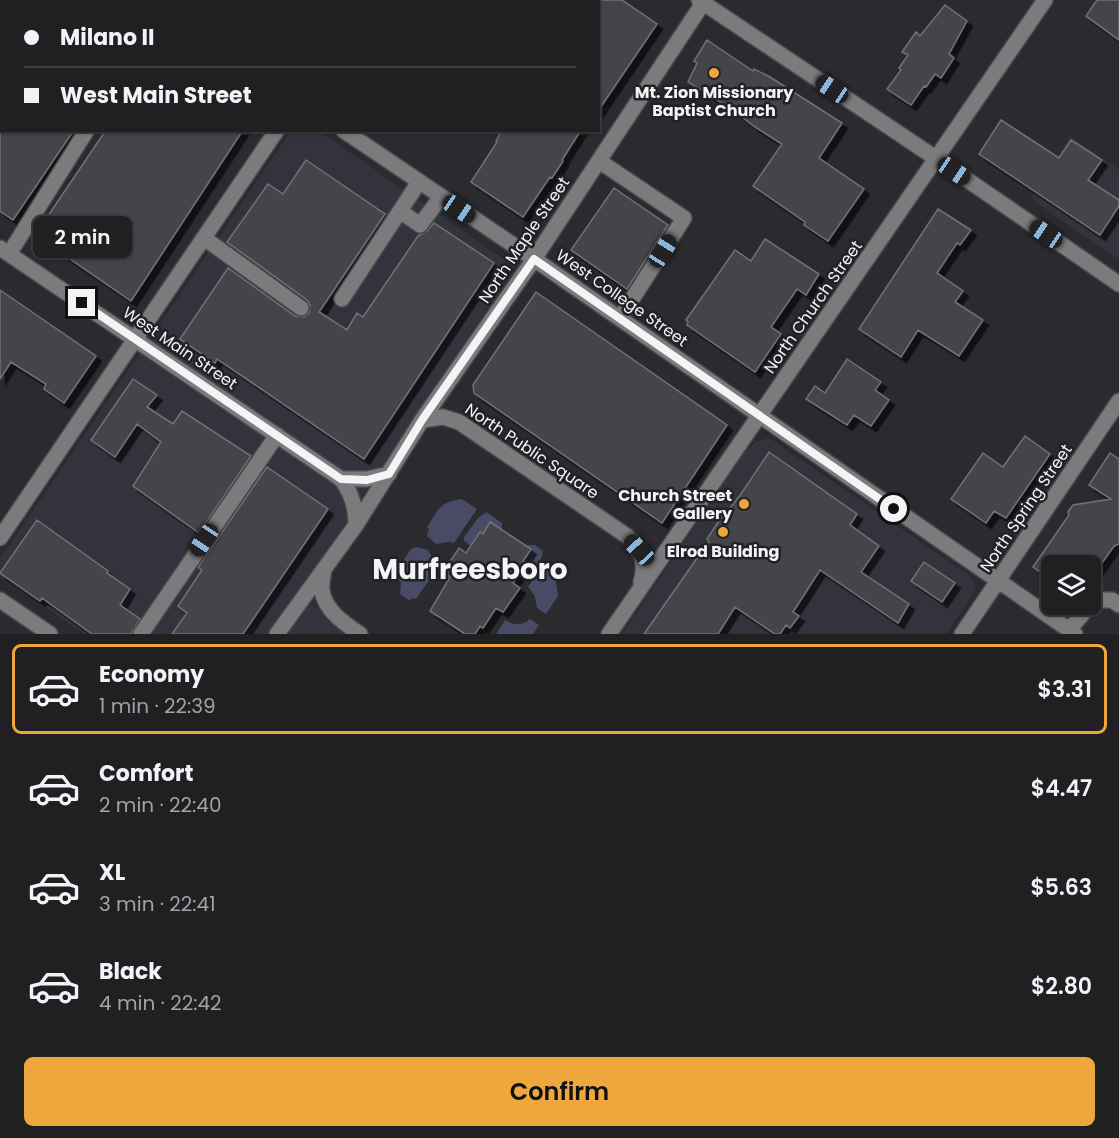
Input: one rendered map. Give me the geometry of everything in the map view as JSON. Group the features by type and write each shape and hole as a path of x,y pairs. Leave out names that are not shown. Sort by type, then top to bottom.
{"street":[{"name":"North Church Street","path":"609,634 1045,0"},
{"path":"702,1 1119,284"},
{"name":"North Maple Street","path":"277,634 356,525 422,420 534,259 702,1"},
{"path":"5,251 86,132"},
{"path":"0,538 276,132"},
{"name":"West College Street","path":"346,132 620,318 1072,632"},
{"path":"599,161 684,218 620,318"},
{"path":"342,299 419,182"},
{"path":"400,212 420,225 441,197"},
{"path":"204,238 301,308"},
{"name":"West Main Street","path":"5,251 341,479 353,501 356,525"},
{"name":"North Spring Street","path":"962,634 1119,401"},
{"name":"North Public Square","path":"422,420 443,417 459,422 627,536 639,550 644,562 638,591"},
{"path":"141,634 277,435"},
{"path":"341,479 367,480 389,474"},
{"path":"324,570 322,590 326,603 345,624 360,634"},
{"path":"0,600 50,634"},
{"path":"1072,632 1085,611 1098,600 1112,600 1119,605"}],"shaded area":[{"path":"290,132 320,132 515,267 348,517 352,520 300,596 355,634 84,634 0,576 0,559"},
{"path":"1070,136 1119,170 1119,260 1031,199"},
{"path":"767,438 970,576 975,582 974,593 946,634 622,634 744,453 754,443"},
{"path":"462,499 477,509 454,543 436,544 427,536 429,529 427,527 437,511 444,505"},
{"path":"486,512 502,523 502,530 490,523 483,534 480,532 471,546 464,541 464,537 478,518"},
{"path":"525,545 535,545 543,551 540,562 532,573 523,569 526,563 523,561 531,549"},
{"path":"417,547 428,550 438,567 416,599 412,598 410,601 400,594 401,582 394,575 411,549"},
{"path":"546,561 553,563 558,596 546,614 537,608 535,596 528,587"},
{"path":"530,619 539,625 533,634 496,634 505,620 518,624"}],"building":[{"path":"600,0 622,0 657,24 600,108"},
{"path":"1097,0 1119,0 1119,40 1086,16"},
{"path":"945,5 967,21 949,54 954,58 941,78 935,74 911,105 887,89 901,70 899,68 908,55 902,52 916,32 920,36"},
{"path":"707,40 753,71 754,69 770,77 842,123 819,158 864,189 828,241 753,186 782,144 688,82 697,63 694,61"},
{"path":"1001,120 1059,158 1071,140 1102,160 1088,180 1119,200 1119,206 1100,235 979,154"},
{"path":"0,132 73,132 13,220 0,211"},
{"path":"105,132 242,132 131,301 35,235"},
{"path":"501,132 580,132 552,178 550,177 523,217 471,182"},
{"path":"306,160 385,214 319,312 347,330 357,313 363,317 418,236 434,223 494,263 364,459 217,359 215,363 180,339 228,268 295,316 304,317 309,313 310,305 307,300 227,242 268,184 283,194"},
{"path":"614,188 668,225 627,289 571,250"},
{"path":"938,209 971,230 960,245 957,243 937,273 963,291 955,302 983,320 959,356 918,330 901,357 859,329"},
{"path":"765,239 819,274 806,295 797,289 771,327 781,334 755,372 687,325 686,320 735,250 751,261"},
{"path":"0,290 96,356 64,403 44,389 46,384 11,362 0,379"},
{"path":"536,292 727,425 662,523 474,393 473,385"},
{"path":"847,359 881,382 875,390 889,400 871,426 854,415 847,425 806,399 815,386 825,393"},
{"path":"133,379 157,395 147,407 173,424 182,411 251,456 199,533 133,486 161,442 137,424 115,457 91,440"},
{"path":"1025,436 1050,454 1006,518 994,511 986,523 951,499 983,453 1003,467"},
{"path":"769,452 857,514 850,525 879,546 861,572 909,604 898,623 820,570 793,612 799,616 790,628 786,625 780,634 775,634 735,607 718,634 644,634 709,541 707,539 722,516 741,494"},
{"path":"1110,453 1119,459 1119,544 1114,546 1101,564 1101,555 1041,555 1069,515 1068,512 1073,505 1111,499 1089,485"},
{"path":"267,467 328,509 243,634 172,634 187,613 178,606 202,570 198,567"},
{"path":"37,520 130,589 120,605 140,619 131,634 92,634 42,598 40,601 0,573"},
{"path":"490,522 531,549 523,561 526,563 513,583 520,588 503,612 496,608 483,628 480,626 475,634 465,634 430,611 450,577 443,572 459,548 466,553 480,532 483,534"},
{"path":"1041,555 1041,572 1033,567"},
{"path":"924,562 955,583 942,602 911,581"}],"place":[{"name":"Mt. Zion Missionary Baptist Church","path":"714,73"},
{"name":"Church Street Gallery","path":"744,504"},
{"name":"Elrod Building","path":"723,532"}],"district":[{"name":"Murfreesboro","path":"470,569"}],"route":[{"path":"82,303 341,479 367,480 389,474 422,420 534,259 894,509"}]}
